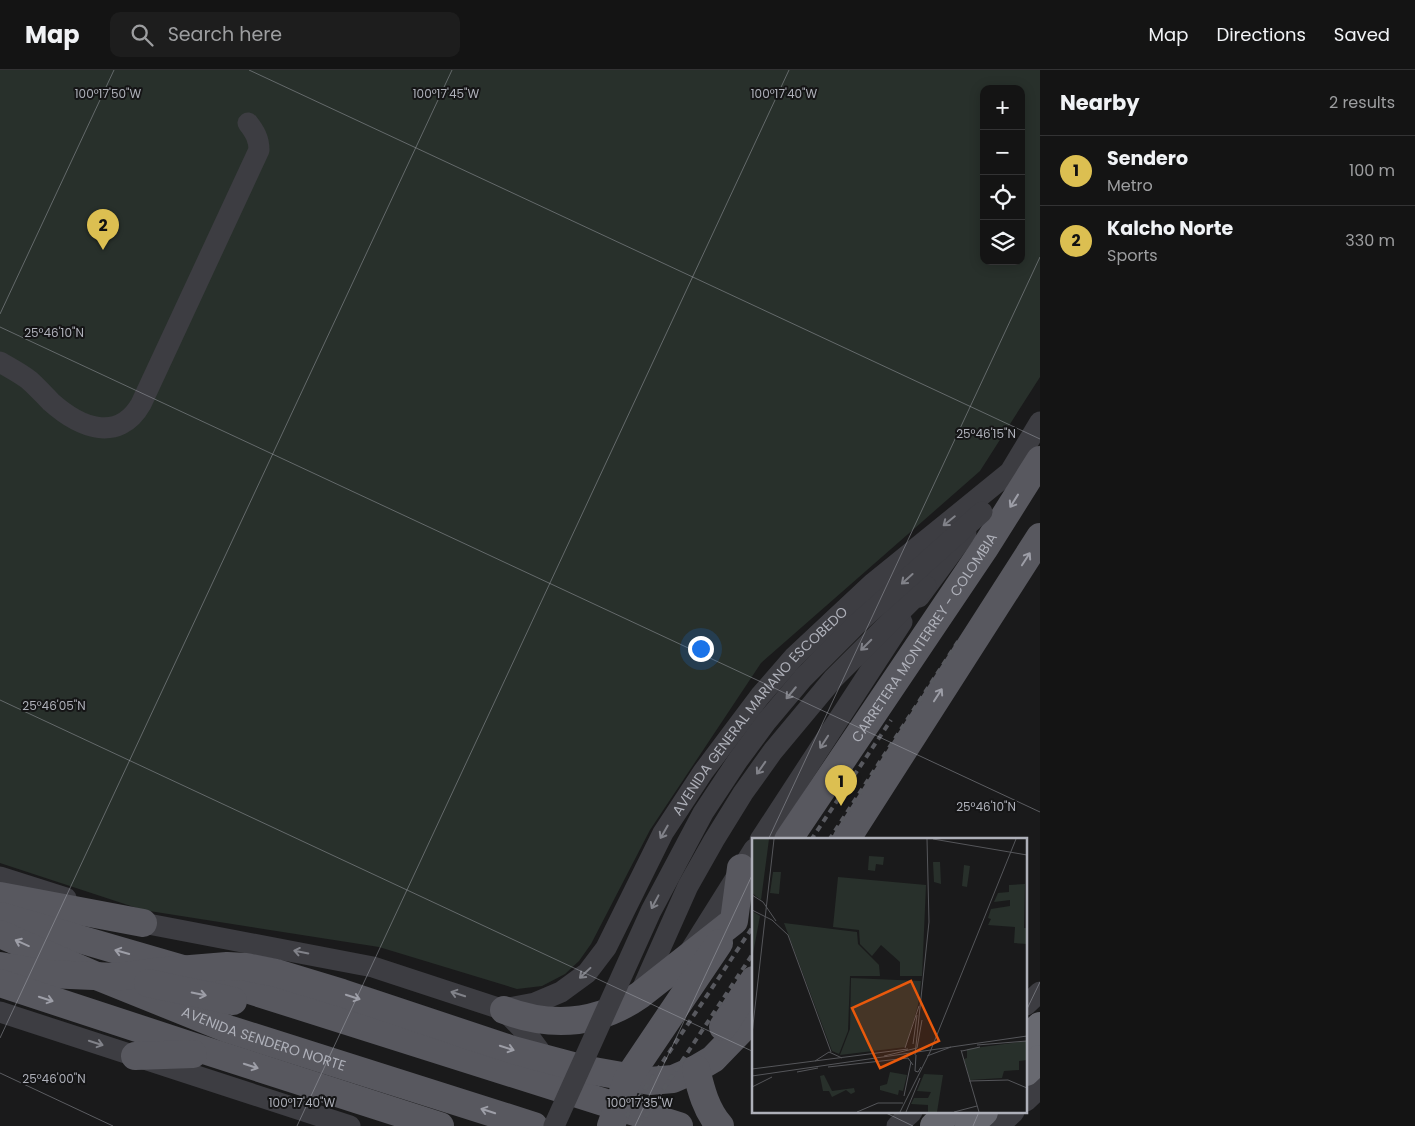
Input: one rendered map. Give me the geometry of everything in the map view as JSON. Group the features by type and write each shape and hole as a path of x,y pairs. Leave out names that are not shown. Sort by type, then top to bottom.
{"highway":[{"path":"1028,1037 1040,1026"},
{"path":"1028,1070 1040,1059"},
{"path":"934,1126 947,1114"},
{"path":"969,1126 982,1114"}],"main road":[{"name":"CARRETERA MONTERREY - COLOMBIA","path":"793,836 1040,460"},
{"path":"847,838 1040,537"},
{"path":"867,838 923,717"},
{"path":"635,1121 639,1079 744,918 750,870"},
{"path":"0,896 143,922"},
{"path":"0,916 186,970 555,1111"},
{"path":"504,1010 536,1019 552,1021 568,1021 600,1016 628,1004 683,961 744,918"},
{"name":"AVENIDA SENDERO NORTE","path":"0,934 108,977 228,1029 534,1126"},
{"path":"0,966 47,974 108,977 237,1002 555,1111 635,1121 696,1069 712,1059 742,1029 752,1015"},
{"path":"108,977 227,966 246,967 276,973 512,1050 588,1070 639,1079 672,1079 696,1069"},
{"name":"AVENIDA SENDERO NORTE","path":"0,983 440,1126"},
{"path":"691,1126 696,1069 752,983"},
{"path":"135,1056 213,1053"},
{"path":"696,1069 709,1110 720,1126"}],"street":[{"path":"0,362 30,380 52,403 84,424 104,428 117,427 136,414 258,150 259,141 248,123"},
{"name":"AVENIDA GENERAL MARIANO ESCOBEDO","path":"504,1010 535,1003 561,992 587,973 606,948 663,832 703,772 760,696 794,657 858,597 1010,472 1040,422"},
{"path":"761,838 926,586 1010,472"},
{"path":"555,1111 651,911 703,813 738,760 766,722 810,671 858,623 982,512"},
{"path":"638,997 688,886 714,840 773,751 833,679 926,586"},
{"path":"683,961 750,870"},
{"path":"0,877 143,922 373,967 504,1010 528,1035 546,1058 555,1111"},
{"path":"1028,1003 1040,992"},
{"path":"0,1012 350,1126"},
{"path":"1028,1099 1040,1088"},
{"path":"897,1126 910,1114"},
{"path":"999,1126 1012,1114"}],"shaded area":[{"path":"0,70 1040,70 1040,377 980,471 761,663 650,830 591,944 579,961 565,974 542,986 517,989 379,947 143,910 0,863"}],"railway":[{"path":"830,838 961,637"},
{"path":"812,838 891,720"},
{"path":"620,1126 752,928"},
{"path":"639,1126 752,955"}],"place":[{"name":"Kalcho Norte","path":"103,250"},
{"name":"Sendero","path":"841,806"}]}
